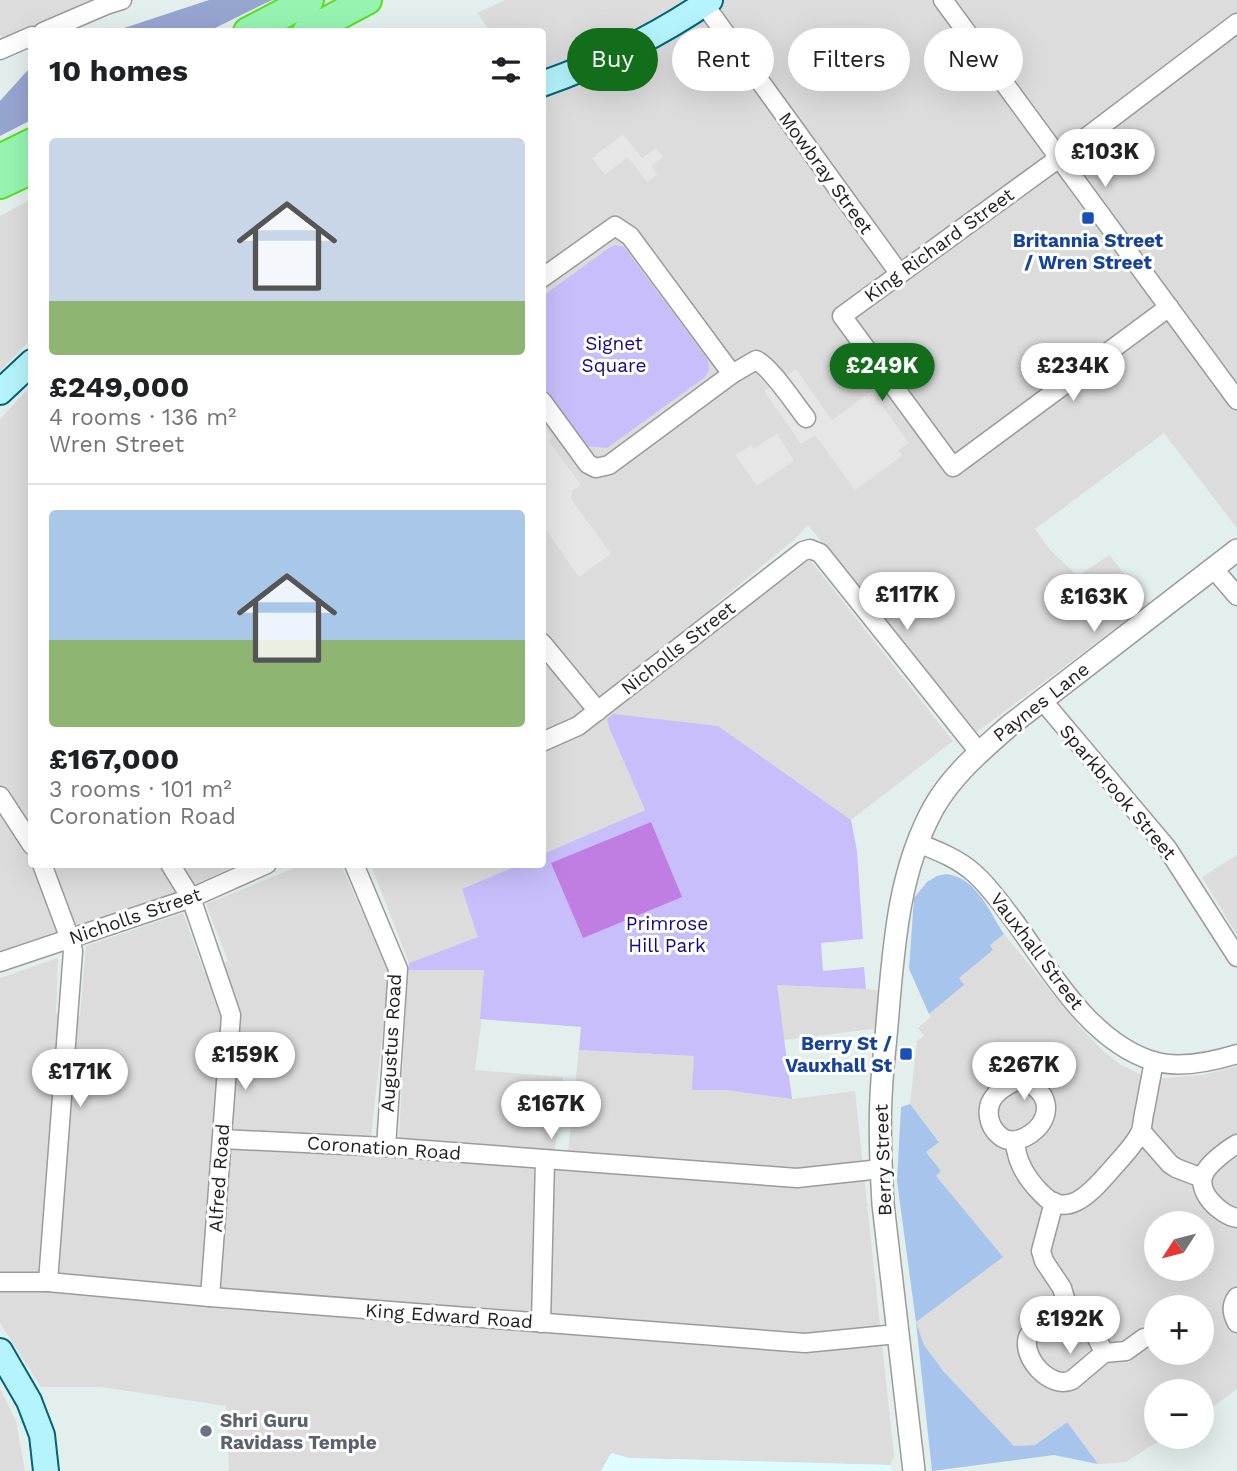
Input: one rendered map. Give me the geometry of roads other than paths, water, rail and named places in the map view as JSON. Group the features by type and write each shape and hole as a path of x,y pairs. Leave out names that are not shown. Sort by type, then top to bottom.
{"highway":[{"path":"256,28 309,0"},
{"path":"314,28 367,0"},
{"path":"0,159 28,145"},
{"path":"0,184 28,172"}],"main road":[{"path":"546,83 621,52 665,29 707,2"},
{"path":"0,392 28,366"},
{"path":"1,1357 29,1401 42,1435 46,1471"}],"street":[{"path":"943,0 1237,400"},
{"path":"52,28 109,2"},
{"name":"Mowbray Street","path":"707,2 899,274"},
{"name":"King Richard Street","path":"1169,307 953,467 842,316 1059,158 1237,23"},
{"path":"0,50 28,38"},
{"path":"546,275 615,226 620,228 630,236 732,374"},
{"path":"546,406 588,464 596,468 609,465 732,374 756,360 762,362 806,418"},
{"name":"Nicholls Street","path":"546,740 578,726 803,551 810,549 820,554 979,752"},
{"name":"Paynes Lane","path":"979,752 1237,550"},
{"path":"1213,568 1237,596"},
{"path":"546,648 598,711"},
{"name":"Sparkbrook Street","path":"1042,701 1167,848 1237,957"},
{"name":"Berry Street","path":"914,1467 897,1334 881,1169 881,1100 896,924 918,843 934,807 950,783 979,752"},
{"path":"0,796 28,839"},
{"name":"Vauxhall Street","path":"918,843 952,857 992,891 1070,998 1112,1041 1130,1052 1154,1061 1175,1064 1200,1063 1237,1054"},
{"path":"43,868 73,951 48,1282"},
{"name":"Alfred Road","path":"172,868 191,898 231,1015 211,1297"},
{"name":"Nicholls Street","path":"0,962 191,898 258,868"},
{"name":"Augustus Road","path":"356,868 397,969 386,1147"},
{"path":"1015,1141 1016,1153 1027,1176 1042,1195 1054,1202 1072,1204 1089,1194 1124,1155 1140,1131 1154,1061"},
{"path":"1140,1131 1170,1164 1202,1178"},
{"name":"Coronation Road","path":"222,1139 386,1147 797,1178 881,1169"},
{"path":"1237,1144 1211,1164 1202,1178 1205,1193 1219,1210 1224,1215 1237,1218"},
{"path":"541,1323 545,1160"},
{"path":"1054,1202 1041,1251 1044,1261 1062,1288 1067,1305 1088,1326 1104,1353"},
{"name":"King Edward Road","path":"0,1282 48,1282 804,1343 897,1334"},
{"path":"1237,1297 1232,1310 1237,1324"},
{"path":"1067,1305 1034,1329 1028,1337 1032,1360 1051,1380 1066,1383 1104,1353 1126,1351 1144,1338"}],"place":[{"name":"Britannia Street / Wren Street","path":"1088,218"},
{"name":"Berry St / Vauxhall St","path":"906,1054"},
{"name":"Shri Guru Ravidass Temple","path":"206,1431"}],"park label":[{"name":"Signet Square","path":"614,354"},
{"name":"Primrose Hill Park","path":"667,934"}]}
